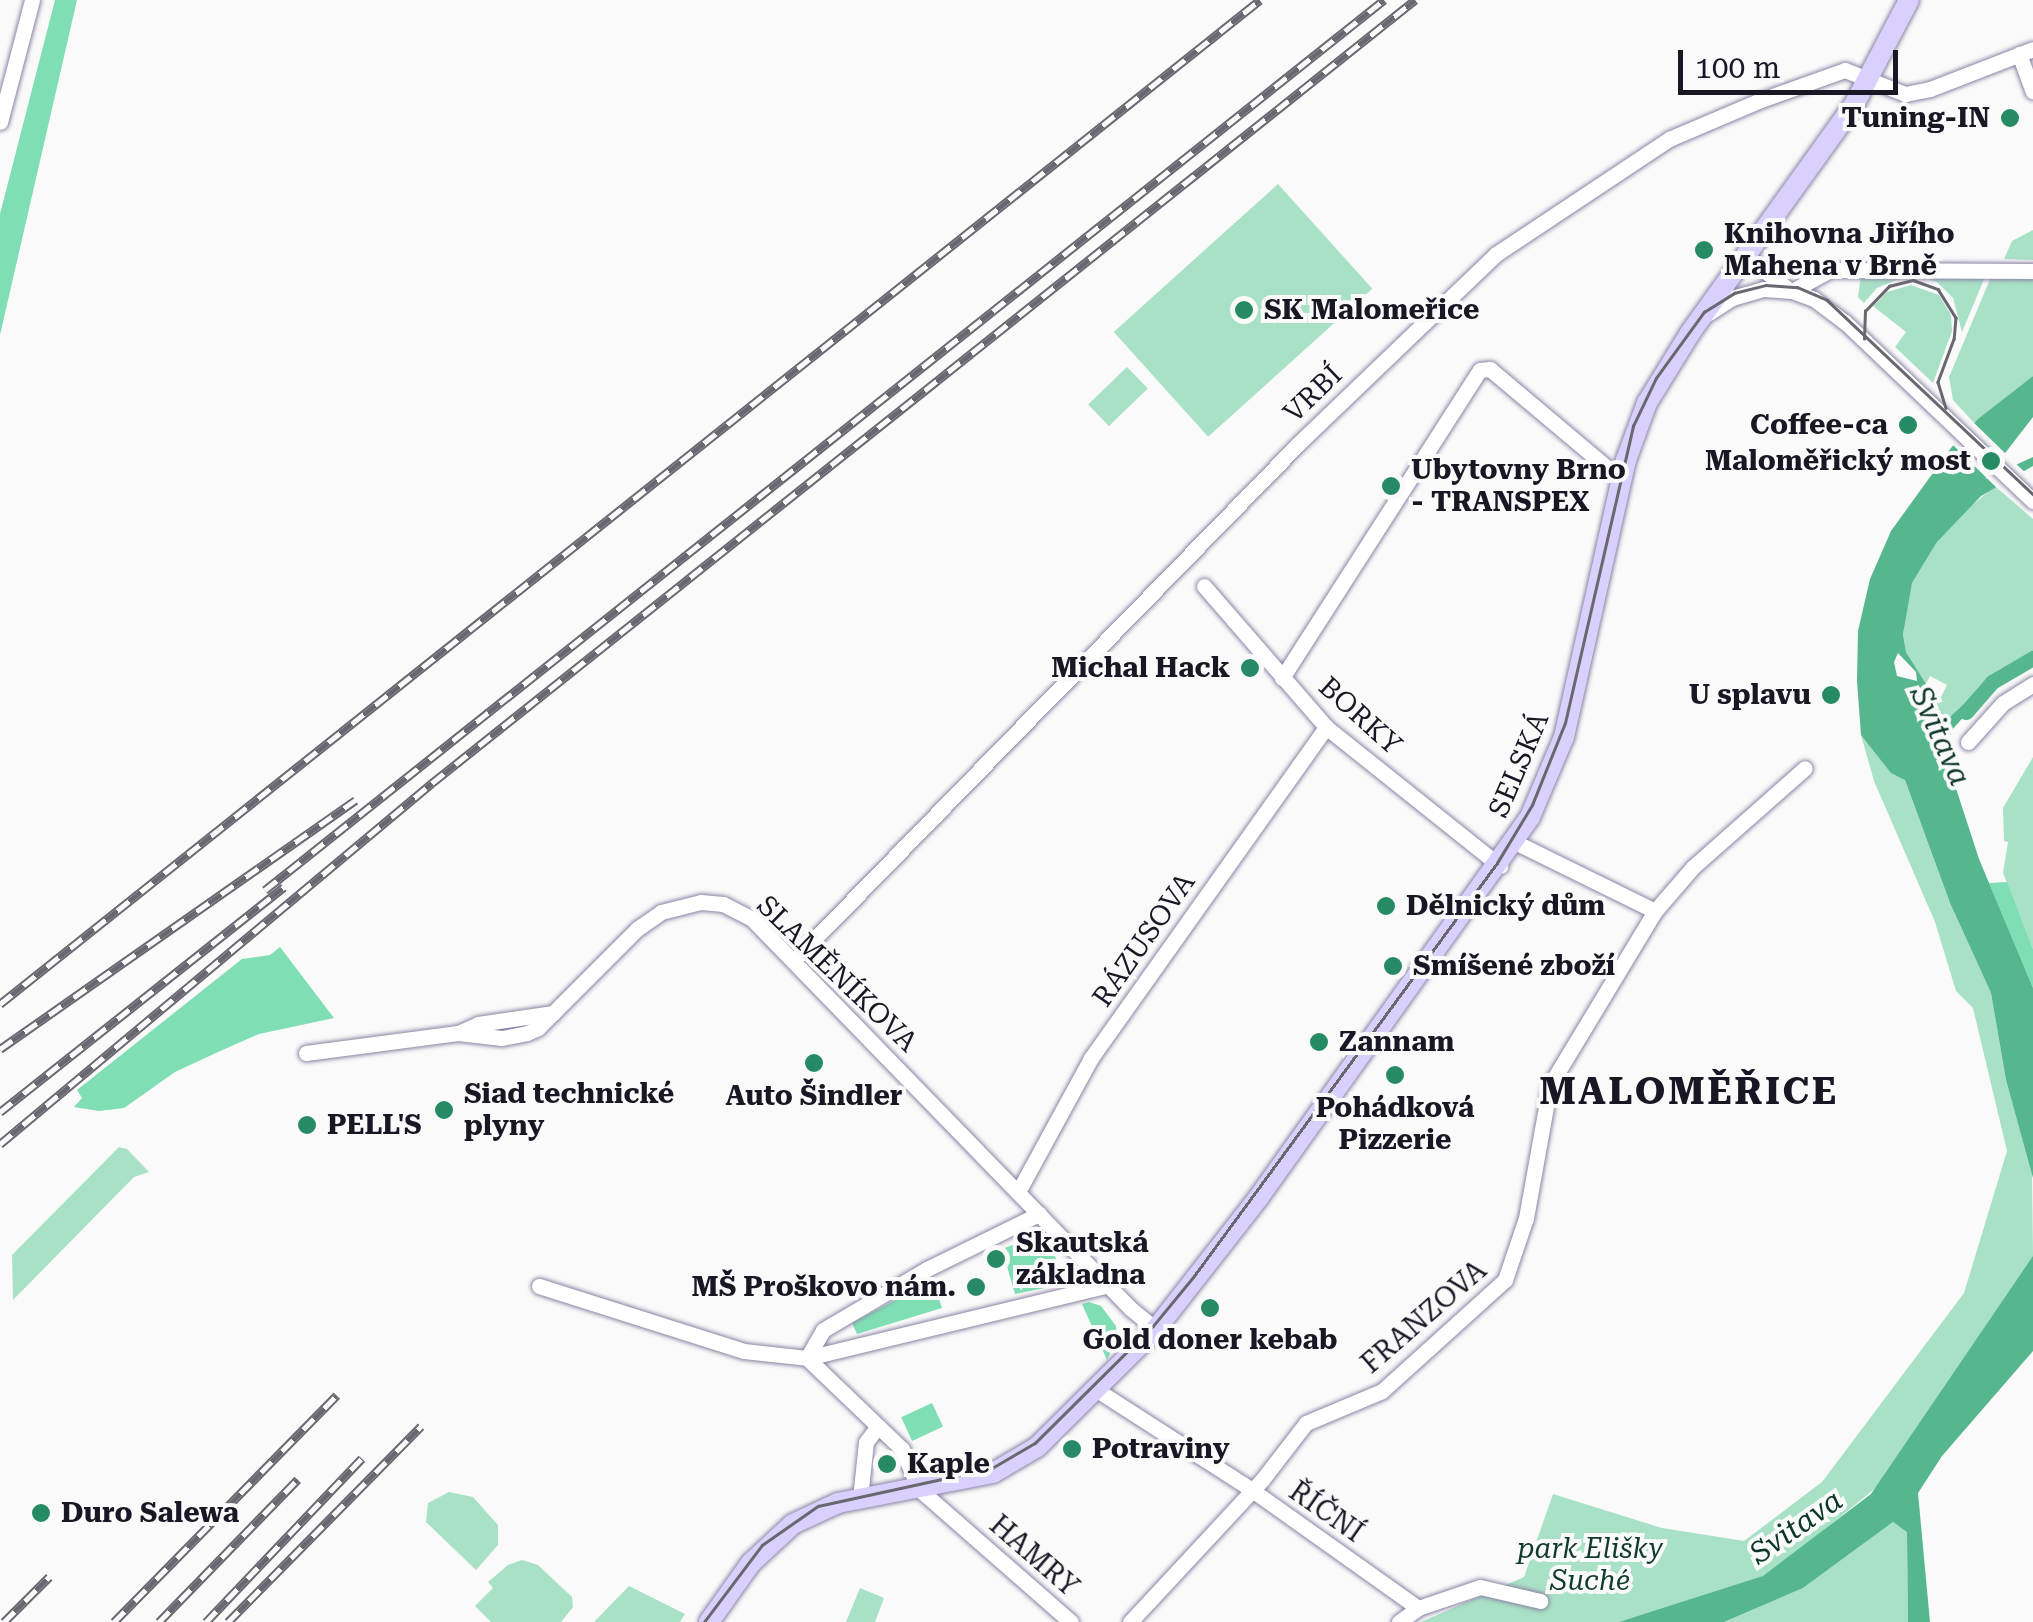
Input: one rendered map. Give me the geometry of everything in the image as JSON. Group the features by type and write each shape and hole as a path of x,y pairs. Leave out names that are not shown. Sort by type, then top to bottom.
{"main road":[{"name":"SELSKÁ","path":"919,1489 962,1482 1016,1462 1156,1329 1259,1197 1500,866 1524,847 1564,738 1622,480 1646,403 1869,78 1909,0"},
{"path":"708,1622 751,1563 793,1524 860,1498 919,1489"}],"street":[{"path":"0,122 32,0"},
{"path":"2026,52 2033,92"},
{"name":"VRBÍ","path":"794,960 1172,572 1496,254 1681,133 1846,70 1905,94 1930,89 2026,52"},
{"path":"1746,256 1792,291 1833,311 2030,499"},
{"path":"1706,316 1752,291 1792,291 1830,270 2033,271"},
{"path":"1282,678 1417,474 1454,405 1480,370 1490,369 1622,480"},
{"name":"BORKY","path":"1204,586 1276,663 1282,678 1326,727 1500,866"},
{"path":"1968,742 2002,703 2033,684"},
{"name":"RÁZUSOVA","path":"1018,1192 1090,1058 1326,727"},
{"name":"FRANZOVA","path":"1130,1622 1252,1490 1306,1423 1382,1390 1408,1371 1512,1270 1550,1085 1655,912 1692,867 1805,768"},
{"path":"1524,847 1655,912"},
{"name":"SLAMĚNÍKOVA","path":"306,1054 458,1032 478,1024 553,1013 637,929 681,905 701,902 738,910 794,960 1108,1285 1156,1329"},
{"path":"807,1358 823,1330 927,1269 1040,1214"},
{"path":"539,1286 744,1351 807,1358 1108,1285"},
{"path":"807,1358 902,1449 919,1489"},
{"name":"ŘÍČNÍ","path":"1096,1390 1252,1490 1418,1608"},
{"path":"860,1498 866,1442 878,1426"},
{"name":"HAMRY","path":"919,1489 1071,1622"},
{"path":"1398,1622 1418,1608 1480,1587 1540,1601"}],"green space":[{"name":"SK Malomeřice","path":"1278,184 1372,289 1208,437 1114,332"},
{"path":"2033,230 2033,260 2004,259 2012,241"},
{"path":"1861,275 1906,276 1877,288 1864,303 1858,297"},
{"path":"1918,276 1985,277 1962,332 1953,298 1937,282"},
{"path":"1991,277 2033,278 2033,376 1974,423 1953,400 1949,377"},
{"path":"1911,285 1939,295 1951,315 1952,331 1933,383 1895,347 1906,332 1873,306 1887,292"},
{"path":"1127,367 1148,389 1109,426 1088,405"},
{"path":"1995,486 2033,519 2033,653 1988,677 1967,705 1940,726 1933,726 1927,690 1941,697 1947,685 1930,676 1926,684 1906,652 1906,605 1912,583 1937,542 1958,517"},
{"name":"park Elišky Suché","path":"1861,735 1905,780 1950,903 1991,993 2006,1080 2032,1173 2033,1257 1878,1486 1775,1570 1751,1582 1619,1622 1421,1622 1524,1577 1553,1494 1662,1528 1744,1541 1822,1482 1964,1293 2007,1151 1973,1008 1956,991 1935,922 1874,781"},
{"path":"2033,757 2033,949 2003,873 2008,842 2004,841 2003,808"},
{"path":"119,1147 127,1149 149,1172 134,1177 13,1300 12,1255"},
{"path":"449,1492 473,1497 498,1525 498,1545 476,1570 426,1522 428,1503"},
{"path":"1893,1522 1907,1531 1908,1622 1724,1622 1803,1588"},
{"path":"522,1560 538,1565 572,1597 573,1607 561,1622 491,1622 475,1606 493,1588 488,1582 508,1565"},
{"path":"629,1586 685,1614 680,1622 594,1622"},
{"path":"860,1588 884,1598 875,1622 846,1622"}],"shaded area":[{"path":"55,0 77,0 0,335 0,214"},
{"path":"2007,882 2033,949 2033,988 1989,883"},
{"path":"280,947 334,1018 259,1034 175,1072 124,1108 99,1111 74,1107 82,1098 77,1090 242,959 270,955"},
{"path":"1028,1239 1053,1252 1063,1274 1055,1286 1015,1294 1002,1249"},
{"path":"933,1280 942,1308 857,1334 852,1323"},
{"path":"1082,1304 1101,1306 1116,1326 1117,1339 1107,1360"},
{"path":"932,1403 943,1427 912,1441 901,1417"}],"water":[{"name":"Svitava","path":"2033,376 2033,417 1985,479 2033,457 2033,466 1981,496 1937,542 1912,583 1903,634 1906,652 1926,684 1934,726 1940,726 1973,696 1978,701 1950,732 1949,767 1979,859 2033,988 2033,1178 2006,1080 1991,993 1950,903 1905,780 1891,773 1861,735 1857,681 1858,631 1870,579 1891,531 1951,448 1978,419","holes":["1898,653 1916,672 1917,681 1897,676 1894,662"]},
{"path":"2033,1256 2033,1351 1942,1456 1918,1493 1930,1622 1908,1622 1907,1532 1893,1522 1803,1588 1724,1622 1619,1622 1763,1576 1871,1494"}],"pier":[{"name":"Maloměřický most","path":"1970,419 2008,456 1995,473 2015,463 2028,475 1999,490 1950,442"}],"waterway":[{"path":"1966,712 1992,682 2033,658"}],"tram line":[{"path":"1864,339 1865,311 1889,286 1913,280 1938,289 1956,318 1954,339 1938,382 1946,408"},
{"path":"704,1622 762,1545 818,1506 992,1468 1035,1443 1153,1326 1194,1276 1497,863 1532,805 1565,723 1633,426 1656,378 1704,312 1734,293 1766,285 1797,287 1827,300 2033,494"}],"railway":[{"path":"0,1004 1260,0"},
{"path":"265,890 1384,0"},
{"path":"0,1144 432,783 1415,0"},
{"path":"0,1049 356,800"},
{"path":"0,1112 284,887"},
{"path":"114,1622 337,1395"},
{"path":"228,1622 421,1426"},
{"path":"206,1622 362,1458"},
{"path":"159,1622 298,1479"},
{"path":"4,1622 49,1577"}],"place":[{"name":"Tuning-IN","path":"2010,118"},
{"name":"Knihovna Jiřího Mahena v Brně","path":"1704,250"},
{"name":"SK Malomeřice","path":"1244,310"},
{"name":"Coffee-ca","path":"1908,425"},
{"name":"Maloměřický most","path":"1991,461"},
{"name":"Ubytovny Brno - TRANSPEX","path":"1391,486"},
{"name":"Michal Hack","path":"1250,668"},
{"name":"U splavu","path":"1831,695"},
{"name":"Dělnický dům","path":"1386,906"},
{"name":"Smíšené zboží","path":"1393,966"},
{"name":"Zannam","path":"1319,1042"},
{"name":"Auto Šindler","path":"814,1063"},
{"name":"Pohádková Pizzerie","path":"1395,1075"},
{"name":"Siad technické plyny","path":"444,1110"},
{"name":"PELL'S","path":"307,1125"},
{"name":"Skautská základna","path":"996,1259"},
{"name":"MŠ Proškovo nám.","path":"976,1287"},
{"name":"Gold doner kebab","path":"1210,1308"},
{"name":"Potraviny","path":"1072,1449"},
{"name":"Kaple","path":"887,1464"},
{"name":"Duro Salewa","path":"41,1513"}],"district":[{"name":"MALOMĚŘICE","path":"1689,1092"}]}
